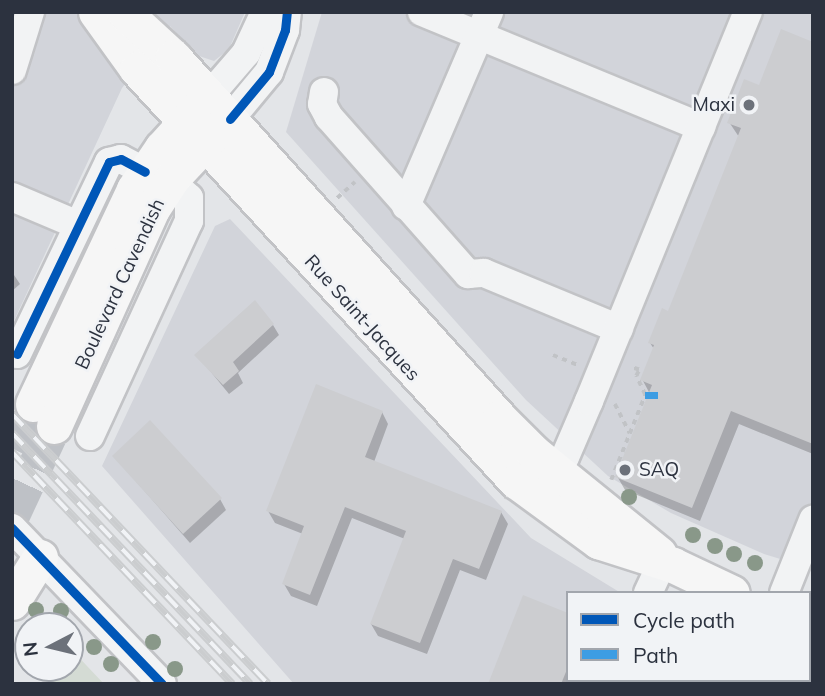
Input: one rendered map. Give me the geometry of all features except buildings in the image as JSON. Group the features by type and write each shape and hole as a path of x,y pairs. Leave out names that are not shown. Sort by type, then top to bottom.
{"main road":[{"name":"Rue Saint-Jacques","path":"96,12 137,69 474,441 545,483 661,573 725,591"},
{"name":"Rue Saint-Jacques","path":"124,12 323,211 545,483"},
{"name":"Boulevard Cavendish","path":"44,415 134,244 157,177 219,108"},
{"path":"12,602 26,542"}],"street":[{"path":"12,44 28,12"},
{"path":"12,70 28,12"},
{"name":"Boulevard Cavendish","path":"219,108 265,12"},
{"name":"Boulevard Cavendish","path":"219,108 269,72 285,30 287,12"},
{"path":"422,12 484,24 701,127"},
{"path":"545,483 619,329 748,12"},
{"path":"406,206 484,24"},
{"path":"324,92 321,104 329,117 468,274 484,273 619,329"},
{"name":"Boulevard Cavendish","path":"17,354 111,159 121,159 157,177"},
{"path":"90,436 189,221 189,198 157,177"},
{"path":"12,197 78,225"},
{"path":"785,591 813,520"},
{"path":"26,542 162,684"}],"path":[{"path":"323,211 352,185"},
{"path":"552,355 578,365"},
{"path":"607,492 645,395 636,376 639,370 624,365"},
{"path":"611,396 630,433"}],"shaded area":[{"path":"12,12 245,12 229,49 214,61 196,55 170,26 122,88 12,325"},
{"path":"322,12 813,12 813,569 764,554 671,513 608,476 526,400 286,132"},
{"path":"230,219 531,538 618,591 566,591 566,682 811,682 811,672 813,684 294,684 102,466 215,226"},
{"path":"84,663 104,684 51,682 84,682"}],"tunnel":[{"path":"12,448 33,404"},
{"path":"12,516 54,426"}],"railway":[{"path":"12,414 268,684"},
{"path":"12,433 250,684"},
{"path":"12,452 232,684"}],"marked path":[{"path":"645,395 658,395"}],"cycle path":[{"path":"230,119 269,72 285,30 287,12"},
{"path":"17,354 109,162 121,159 145,172"},
{"path":"12,528 162,684"}],"place":[{"name":"Maxi","path":"749,105"},
{"name":"SAQ","path":"625,470"}]}
